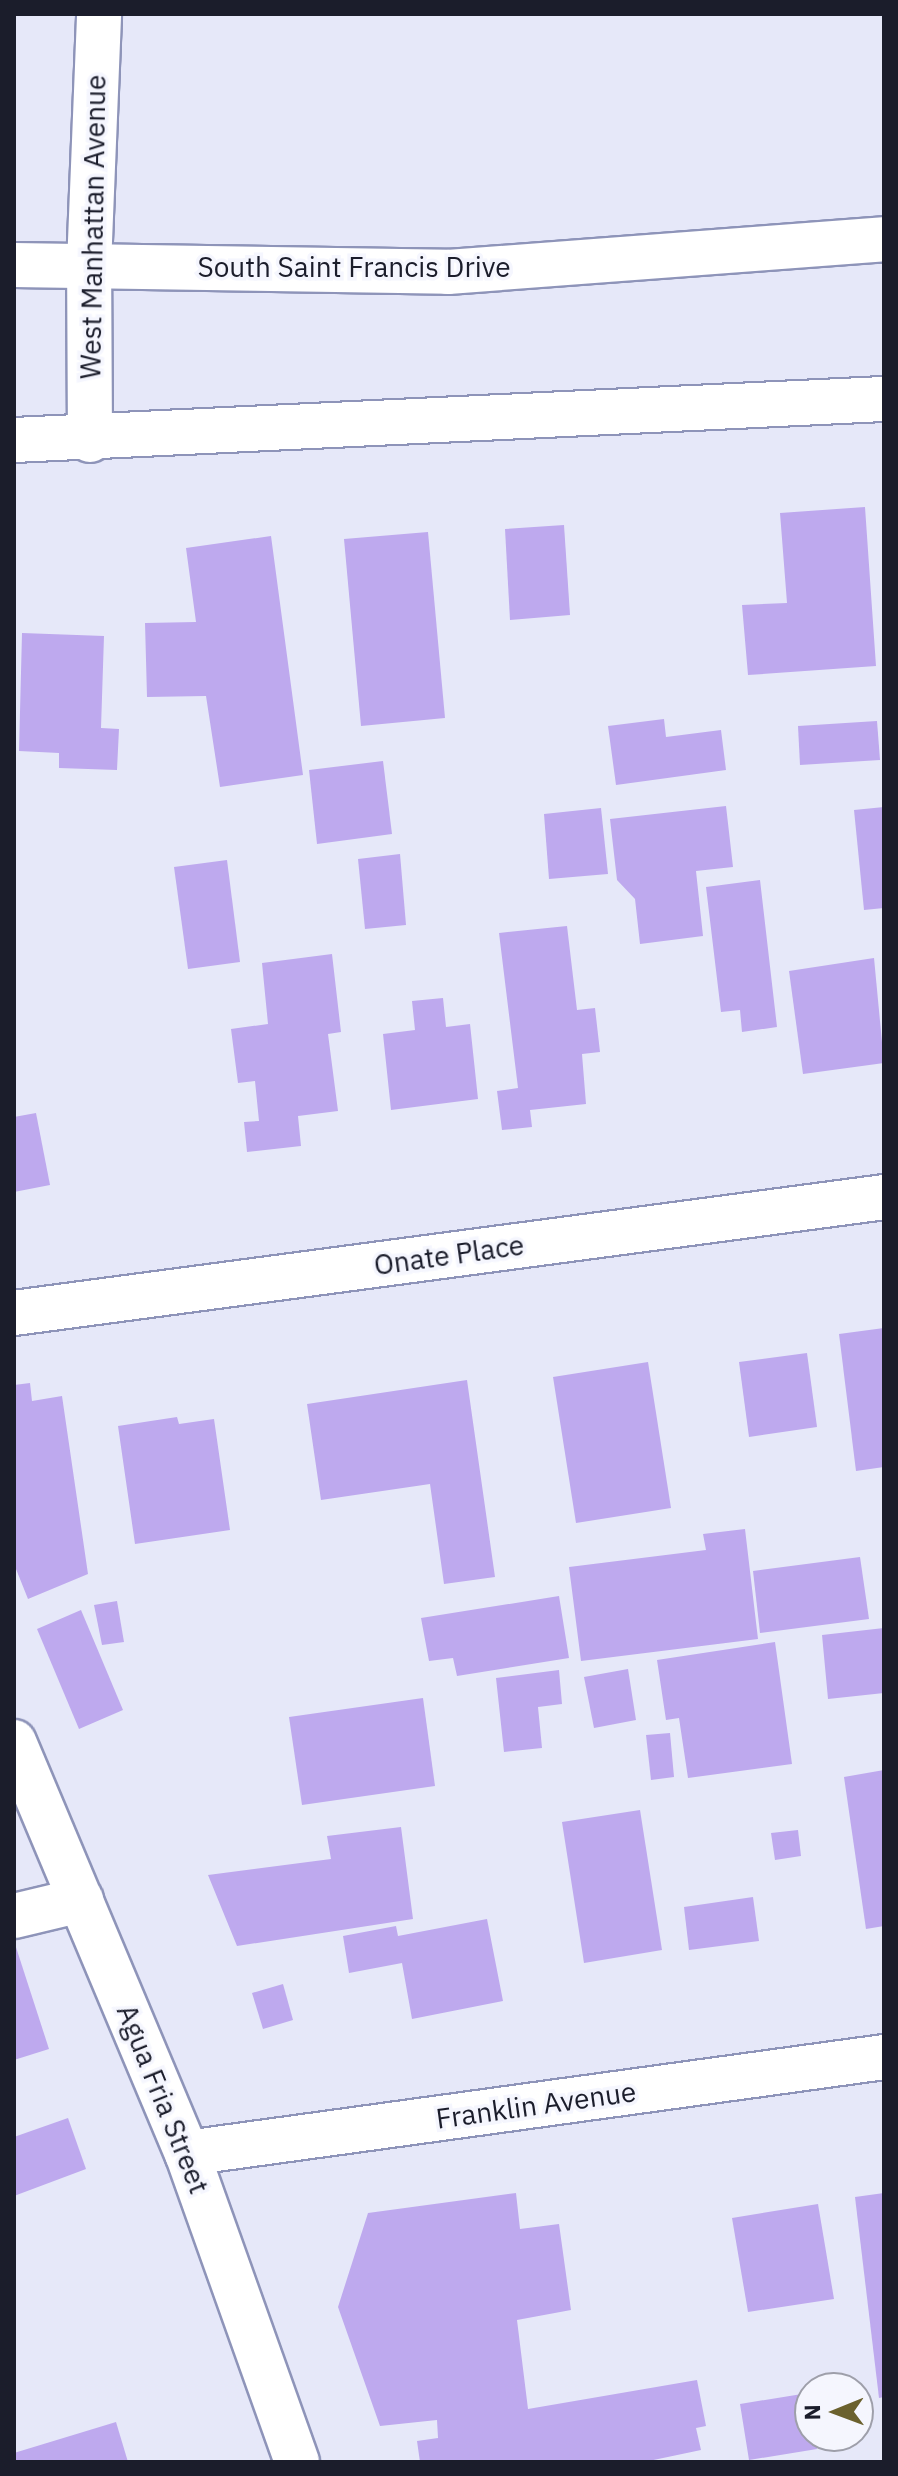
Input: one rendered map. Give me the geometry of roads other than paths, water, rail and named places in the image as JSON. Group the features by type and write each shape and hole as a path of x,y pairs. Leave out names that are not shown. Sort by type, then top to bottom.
{"main road":[{"name":"West Manhattan Avenue","path":"90,440 89,266 99,14"},
{"name":"South Saint Francis Drive","path":"14,265 448,272 884,239"},
{"path":"14,440 90,440 884,399"},
{"name":"Onate Place","path":"14,1313 884,1197"},
{"name":"Agua Fria Street","path":"14,1742 187,2153 297,2462"},
{"path":"14,1916 81,1900"},
{"name":"Franklin Avenue","path":"187,2153 884,2057"}]}
